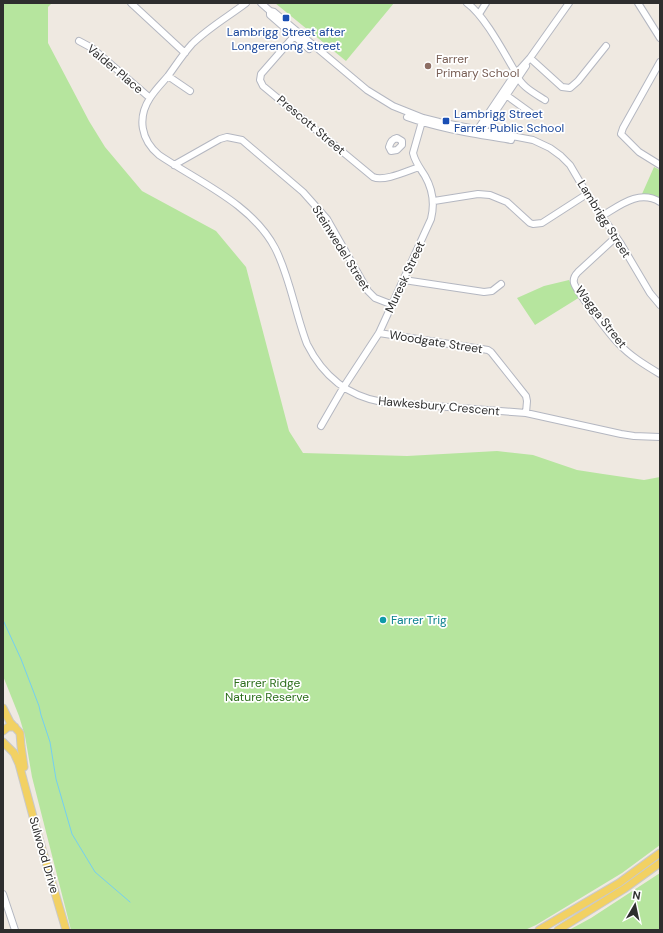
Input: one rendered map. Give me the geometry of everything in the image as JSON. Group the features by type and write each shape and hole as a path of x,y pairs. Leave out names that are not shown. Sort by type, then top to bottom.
{"main road":[{"name":"Sulwood Drive","path":"3,708 6,716 19,731 24,779"},
{"path":"3,728 15,727"},
{"name":"Sulwood Drive","path":"5,744 17,744 21,739"},
{"name":"Sulwood Drive","path":"5,744 18,759 36,829 66,930"},
{"path":"539,930 619,883 660,853"},
{"path":"558,930 606,901 660,863"}],"street":[{"path":"131,3 185,52"},
{"name":"Hawkesbury Crescent","path":"246,3 205,34 185,52 150,98 144,112 144,135 154,151 238,206 249,215 263,231 275,248 281,262 307,344 320,365 343,388 364,398 382,402 526,413 620,434 660,437"},
{"name":"Lambrigg Street","path":"261,3 270,11 270,14 364,94 391,110 422,120 479,132 533,140 550,148 570,165 650,293 660,305"},
{"path":"467,3 479,14 521,83 545,100"},
{"path":"479,14 486,3"},
{"path":"479,132 569,3"},
{"path":"638,3 660,38"},
{"name":"Prescott Street","path":"295,34 261,74 260,80 263,86 373,177 377,179 384,179 419,167"},
{"name":"Valder Place","path":"79,40 92,48 150,98"},
{"path":"530,58 562,86 570,88 578,81 606,46"},
{"path":"660,62 621,134 639,152 660,165"},
{"path":"168,76 190,91"},
{"path":"479,132 506,95 517,76"},
{"path":"506,95 535,116"},
{"path":"402,145 413,149 422,120"},
{"name":"Steinwedel Street","path":"174,165 220,139 226,138 242,140 297,185 314,203 327,219 368,291 374,298 392,305"},
{"name":"Muresk Street","path":"321,426 343,388 379,333 431,219 434,201 431,188 414,158 413,149"},
{"path":"434,201 478,194 490,195 507,202 527,221 533,224 542,223 587,194"},
{"path":"602,216 634,198 649,198 660,202"},
{"name":"Wagga Street","path":"616,237 578,272 574,279 574,283 618,342 639,361 660,374"},
{"path":"404,280 484,292 492,291 502,284"},
{"name":"Woodgate Street","path":"379,333 488,350 524,391 527,401 526,413"},
{"path":"3,894 15,930"},
{"path":"3,915 9,912"}],"green space":[{"name":"Farrer Ridge Nature Reserve","path":"3,3 52,3 48,7 48,43 89,121 105,147 142,191 216,231 246,267 289,431 303,453 407,456 497,451 533,455 577,470 644,480 660,477 660,845 622,873 536,925 525,930 71,930 32,777 25,736 19,716 3,676"},
{"path":"275,3 394,3 346,61"},
{"path":"654,167 660,170 660,198 642,194"},
{"path":"569,280 580,297 535,325 517,298 544,286"},
{"path":"660,873 660,930 569,930 591,918"}],"waterway":[{"path":"3,620 21,659 39,706 50,742 56,779 72,834 95,872 130,902"}],"place":[{"name":"Lambrigg Street after Longerenong Street","path":"286,18"},
{"name":"Farrer Primary School","path":"428,66"},
{"name":"Lambrigg Street Farrer Public School","path":"446,121"},
{"name":"Farrer Trig","path":"383,620"}]}
